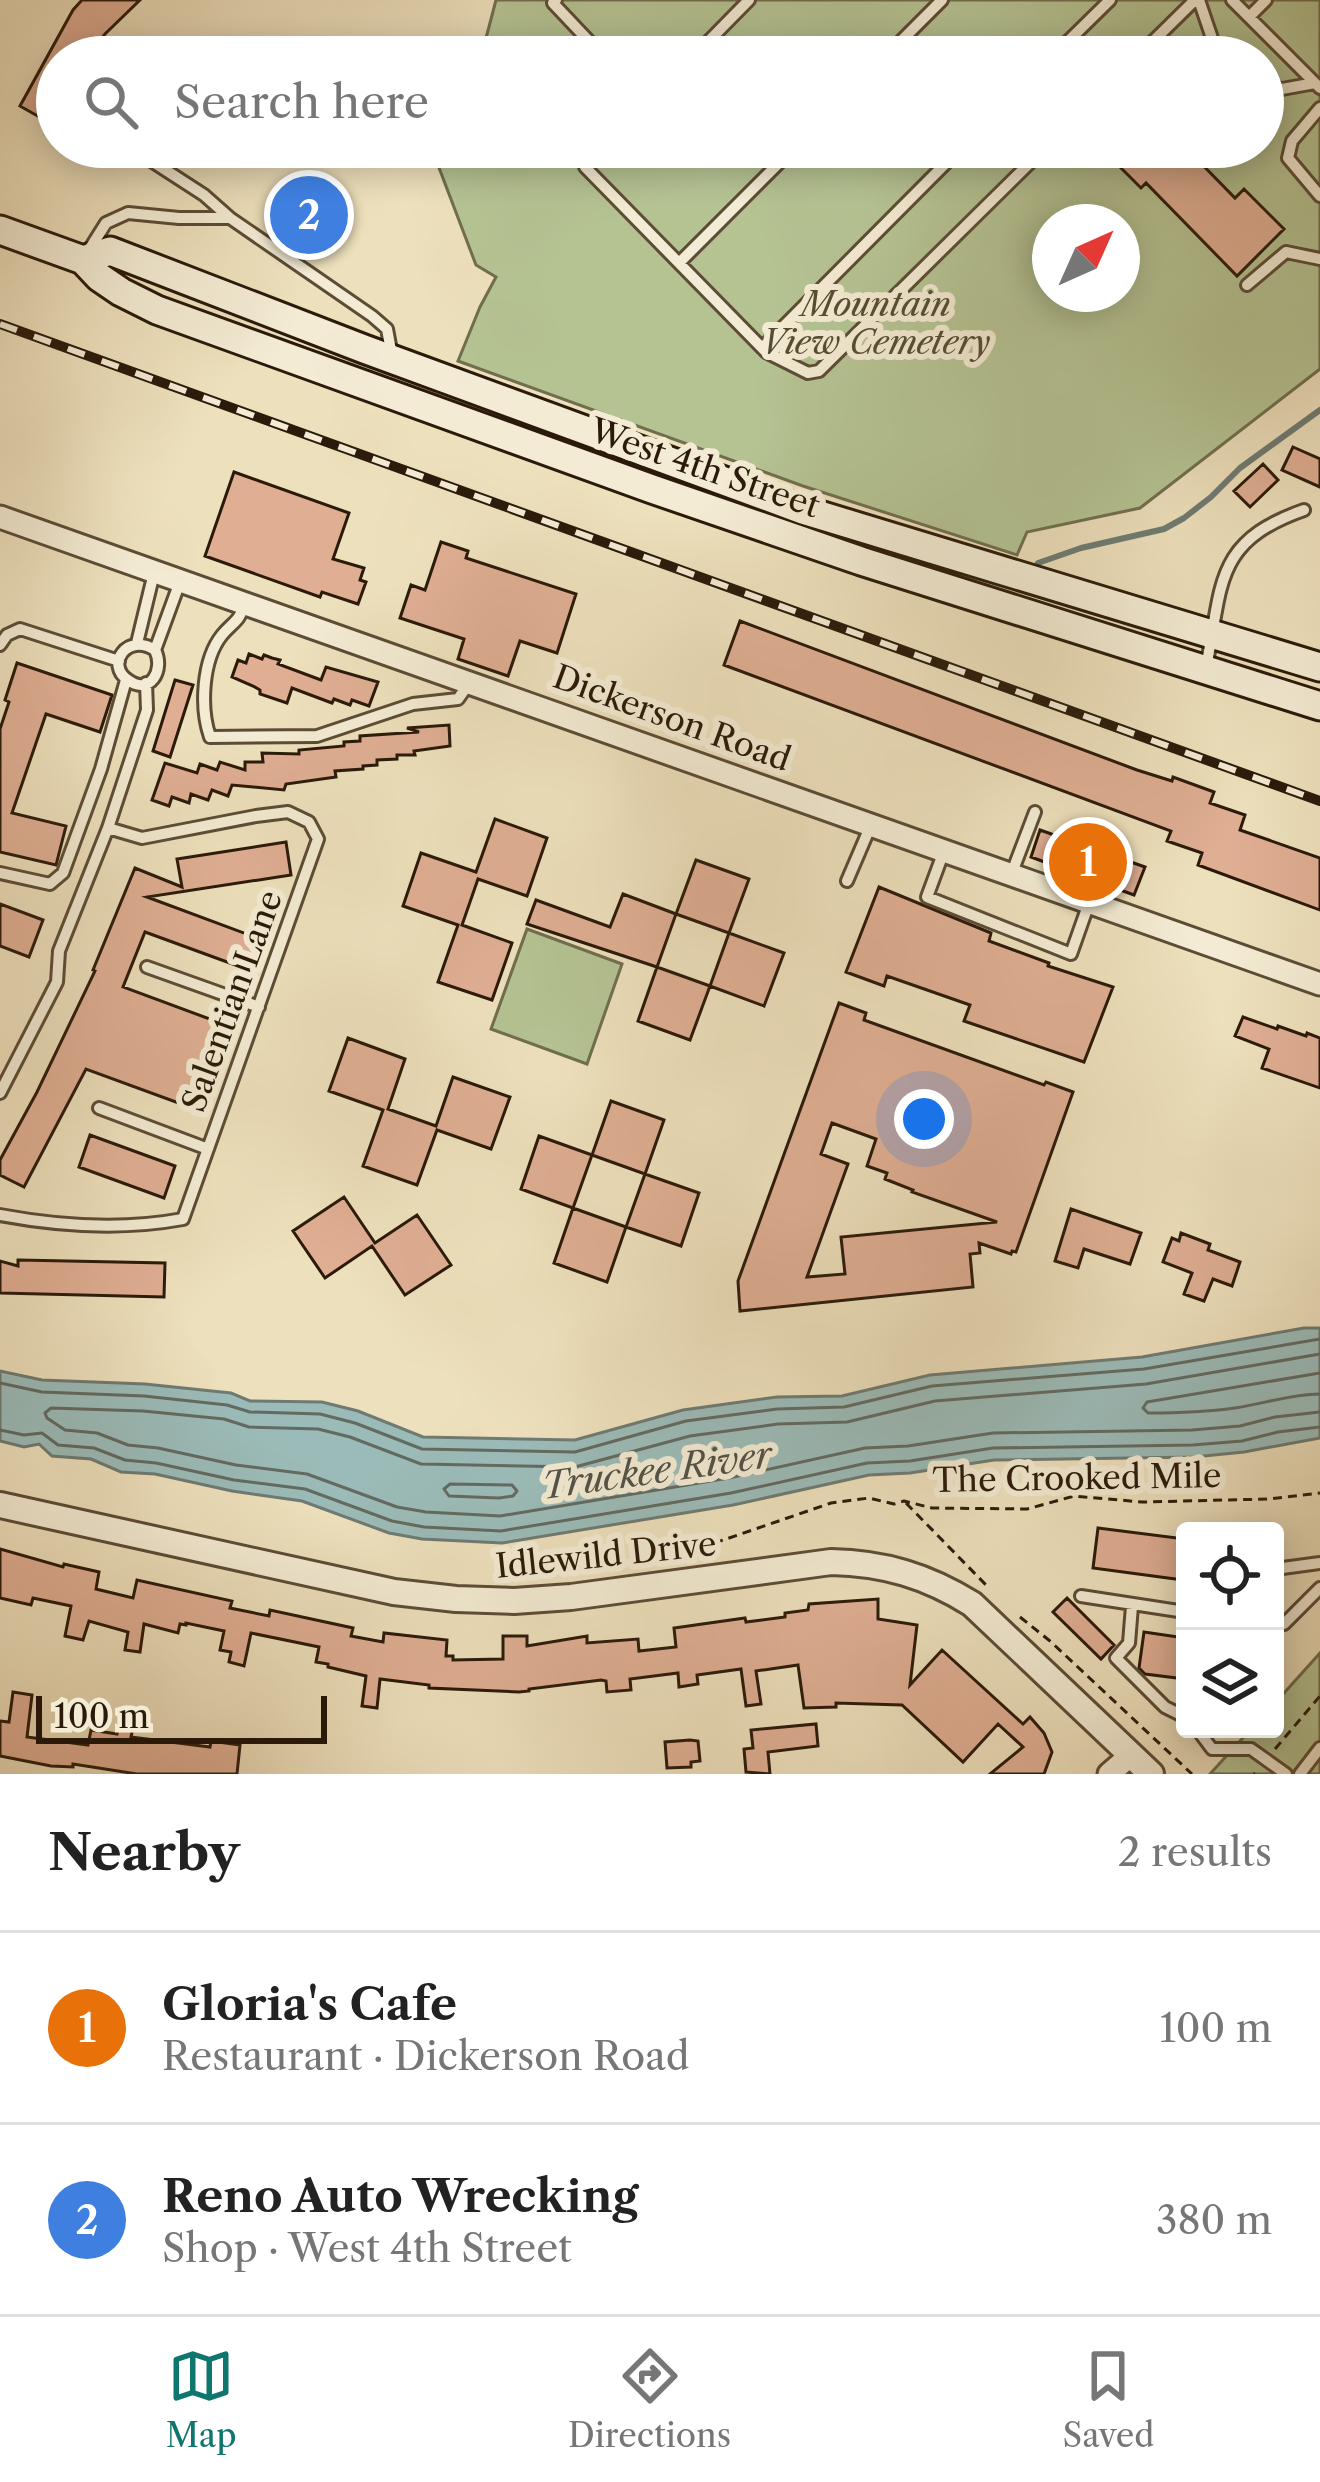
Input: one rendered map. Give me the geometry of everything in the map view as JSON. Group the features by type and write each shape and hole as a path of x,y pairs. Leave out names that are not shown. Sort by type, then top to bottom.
{"main road":[{"name":"West 4th Street","path":"0,230 82,260 110,284 157,310 694,504 1320,706"},
{"name":"West 4th Street","path":"82,260 110,251 802,510 1320,667"}],"street":[{"name":"Dickerson Road","path":"0,517 1320,984"},
{"name":"Idlewild Drive","path":"0,1505 394,1592 456,1599 572,1597 831,1562 893,1568 946,1588 972,1604 1151,1774"},
{"path":"1109,1774 1131,1755"}],"lane":[{"path":"556,0 553,3 584,36"},
{"path":"714,36 749,0"},
{"path":"906,36 942,0"},
{"path":"1073,36 1109,0"},
{"path":"1159,36 1197,0 1211,36"},
{"path":"1232,0 1268,36"},
{"path":"1249,17 1266,0"},
{"path":"1284,52 1317,85"},
{"path":"1284,89 1317,85"},
{"path":"1320,108 1292,141 1288,158 1320,196"},
{"path":"162,168 372,316 387,329 392,359"},
{"path":"586,168 762,348 808,373 819,371 1025,168"},
{"path":"679,263 774,168"},
{"path":"762,348 941,168"},
{"path":"82,260 106,223 128,213 230,218"},
{"path":"1247,285 1286,252 1320,259"},
{"path":"1205,670 1219,591 1231,560 1275,520 1304,510"},
{"path":"137,643 155,570"},
{"path":"155,650 182,579"},
{"path":"244,602 240,619 222,635 210,656 205,722 210,737 317,736 413,704 458,699 470,682"},
{"path":"0,644 20,629 119,661"},
{"path":"143,643 155,650 157,675 146,683 127,680 119,668 125,649 143,643"},
{"path":"0,873 50,884 63,873 127,680"},
{"path":"0,1094 57,982 59,951 108,828 147,710 146,683"},
{"name":"Salentian Lane","path":"0,1215 44,1223 152,1225 184,1219 318,839 309,822 288,812 142,838 108,828"},
{"path":"1011,875 1035,812"},
{"path":"847,881 871,825"},
{"path":"944,851 927,896 1071,954 1089,903"},
{"path":"147,967 259,1007"},
{"path":"99,1108 208,1149"},
{"path":"1284,1568 1320,1563"},
{"path":"1284,1624 1320,1588"},
{"path":"1081,1597 1176,1611"},
{"path":"1132,1606 1129,1643 1116,1658 1176,1712"},
{"path":"1204,1738 1212,1749 1251,1749 1286,1774"},
{"path":"1300,1774 1320,1748"}],"path":[{"name":"The Crooked Mile","path":"700,1548 831,1502 869,1498 932,1508 1027,1509 1074,1496 1142,1502 1320,1493"},
{"path":"904,1501 992,1591"},
{"path":"1021,1618 1192,1774"},
{"path":"1275,1750 1320,1696"}],"green space":[{"name":"Mountain View Cemetery","path":"496,0 1320,0 1320,369 1140,508 1027,532 1017,555 803,486 458,361 496,277 476,265 439,168 1284,168 1284,36 487,36"},
{"path":"527,929 622,964 587,1064 491,1029"},
{"path":"1320,1653 1320,1774 1210,1774 1243,1738 1284,1738 1284,1693"}],"water":[{"name":"Truckee River","path":"1320,1328 1320,1438 1194,1457 994,1460 869,1475 733,1505 502,1543 389,1533 302,1501 121,1472 91,1459 52,1456 39,1444 24,1447 0,1441 0,1371 42,1380 231,1393 250,1401 322,1402 423,1437 575,1440 683,1410 777,1397 842,1396 930,1375 1142,1357"}],"building":[{"path":"82,0 140,0 104,36 59,36"},
{"path":"36,77 36,115 20,106"},
{"path":"1121,168 1206,168 1235,198 1244,189 1284,229 1237,276 1146,183 1141,188"},
{"path":"1293,447 1320,459 1320,487 1282,470"},
{"path":"1263,464 1278,480 1250,507 1234,491"},
{"path":"234,472 349,513 333,559 364,568 360,580 366,582 358,604 322,592 320,597 205,556"},
{"path":"441,542 468,551 466,558 576,594 557,653 520,641 508,676 458,659 464,639 400,618 411,585 425,590"},
{"path":"740,621 1137,770 1214,792 1210,803 1245,815 1240,830 1320,858 1320,910 1198,865 1202,853 1167,841 1171,831 724,665"},
{"path":"249,654 280,660 278,664 321,680 326,667 378,682 369,706 352,700 350,705 334,699 332,703 292,688 287,703 232,677 238,660 246,663"},
{"path":"17,663 112,695 100,732 46,714 12,813 66,826 56,865 0,852 0,729"},
{"path":"175,680 193,685 170,757 153,751"},
{"path":"449,725 450,746 377,760 377,765 363,769 335,771 336,777 286,784 284,790 232,785 228,796 212,790 208,800 191,794 189,803 172,797 169,806 152,800 165,763 197,773 200,764 217,770 220,762 245,770 245,762 263,762 262,753 299,754 299,750 344,746 344,742 360,741 360,736"},
{"path":"495,819 547,838 527,896 478,879 462,925 512,943 492,1000 438,982 458,925 403,906 421,853 476,872"},
{"path":"1040,830 1145,867 1134,895 1031,857"},
{"path":"286,842 291,875 147,897 260,939 249,970 145,932 123,987 226,1025 195,1109 86,1069 24,1187 0,1175 0,1160 95,971 135,868 182,887 177,859"},
{"path":"696,860 749,879 729,933 676,914"},
{"path":"879,887 991,933 989,941 1113,987 1084,1062 964,1021 970,1005 887,976 884,986 846,972"},
{"path":"623,894 676,914 657,967 527,924 536,900 610,927"},
{"path":"0,904 43,920 29,957 0,946"},
{"path":"729,933 784,953 764,1006 710,986"},
{"path":"657,967 710,986 690,1040 638,1021"},
{"path":"839,1003 866,1013 864,1020 1073,1092 1016,1252 979,1243 980,1253 970,1254 973,1287 740,1311 738,1281","holes":["832,1123 876,1139 867,1166 887,1173 885,1179 997,1222 841,1237 845,1274 807,1277 848,1164 821,1154"]},
{"path":"1243,1017 1320,1038 1320,1088 1262,1068 1269,1049 1235,1036"},
{"path":"348,1038 405,1059 388,1109 436,1126 453,1077 510,1097 491,1149 437,1130 417,1185 363,1166 383,1110 329,1091"},
{"path":"611,1101 664,1120 645,1174 592,1155"},
{"path":"90,1135 175,1166 164,1198 79,1167"},
{"path":"539,1136 592,1155 573,1208 521,1189"},
{"path":"645,1174 699,1193 681,1246 626,1227"},
{"path":"344,1197 375,1243 417,1215 451,1265 405,1295 372,1246 325,1278 293,1231"},
{"path":"573,1208 626,1227 607,1282 554,1263"},
{"path":"1071,1209 1141,1233 1130,1264 1084,1249 1078,1268 1055,1261"},
{"path":"1181,1233 1240,1262 1232,1286 1213,1279 1204,1301 1184,1294 1192,1273 1163,1262 1172,1238 1179,1241"},
{"path":"18,1260 165,1263 164,1297 0,1293 0,1261 18,1266"},
{"path":"1098,1528 1176,1538 1176,1579 1093,1568"},
{"path":"0,1549 99,1572 96,1589 133,1598 137,1580 232,1601 230,1608 269,1616 270,1610 353,1628 351,1636 383,1642 384,1633 447,1640 446,1656 453,1660 503,1659 503,1636 527,1636 527,1646 587,1636 587,1643 638,1639 639,1651 676,1647 674,1628 785,1617 785,1613 808,1610 809,1604 878,1599 878,1619 917,1625 910,1685 942,1650 1023,1724 1030,1717 1052,1752 1044,1774 990,1774 1023,1747 998,1724 963,1762 902,1705 836,1703 836,1707 804,1708 798,1665 756,1671 761,1704 746,1706 741,1669 697,1675 698,1684 679,1687 678,1673 630,1679 631,1690 607,1692 606,1681 601,1680 519,1692 429,1688 380,1679 377,1708 362,1706 366,1676 316,1662 319,1647 251,1633 244,1666 229,1662 231,1652 220,1650 224,1631 186,1623 180,1624 178,1633 144,1624 140,1652 125,1650 128,1632 89,1621 83,1640 65,1636 71,1606 33,1598 31,1605 0,1598"},
{"path":"1067,1598 1114,1645 1101,1659 1053,1612"},
{"path":"1144,1632 1176,1637 1176,1678 1145,1674 1139,1668"},
{"path":"13,1692 32,1695 27,1737 88,1745 91,1730 117,1734 118,1725 133,1728 131,1737 210,1747 211,1741 240,1745 237,1774 137,1774 0,1756 0,1721 9,1722"},
{"path":"816,1724 818,1746 768,1752 770,1774 746,1772 744,1749 753,1748 751,1730"},
{"path":"698,1741 700,1761 691,1762 691,1767 667,1768 665,1742"}],"waterway":[{"path":"1038,563 1164,529 1320,410"}],"railway":[{"path":"0,324 1320,801"}],"place":[{"name":"Reno Auto Wrecking","path":"309,215"},
{"name":"Gloria's Cafe","path":"1088,862"}]}
